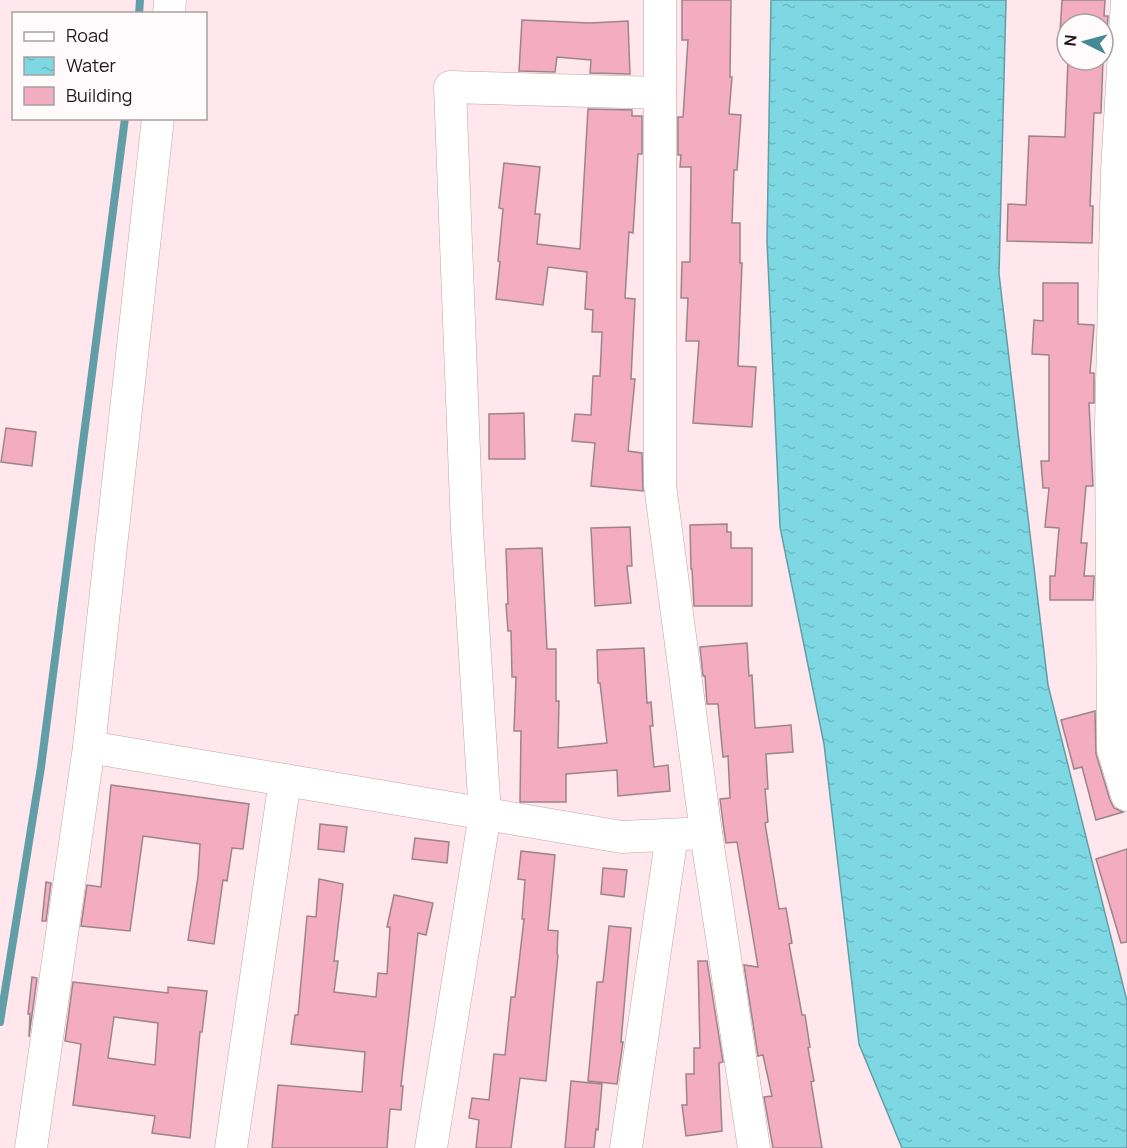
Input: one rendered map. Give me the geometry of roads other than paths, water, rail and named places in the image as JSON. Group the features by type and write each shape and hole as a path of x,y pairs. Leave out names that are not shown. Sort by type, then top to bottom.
{"street":[{"path":"660,0 660,485 706,833 754,1148"},
{"path":"1127,0 1117,171 1111,425 1113,749 1127,795"},
{"path":"431,1148 485,814 467,529 450,87 660,93"},
{"path":"31,1148 89,747 158,120"},
{"path":"89,747 622,837 706,833"},
{"path":"231,1148 285,780"},
{"path":"626,1148 672,835"}],"water":[{"path":"771,0 1006,0 999,274 1048,685 1127,1001 1127,1148 902,1148 859,1044 824,744 780,527 767,241"}],"waterway":[{"path":"139,12 140,0"},
{"path":"0,1022 41,767 125,120"}]}
